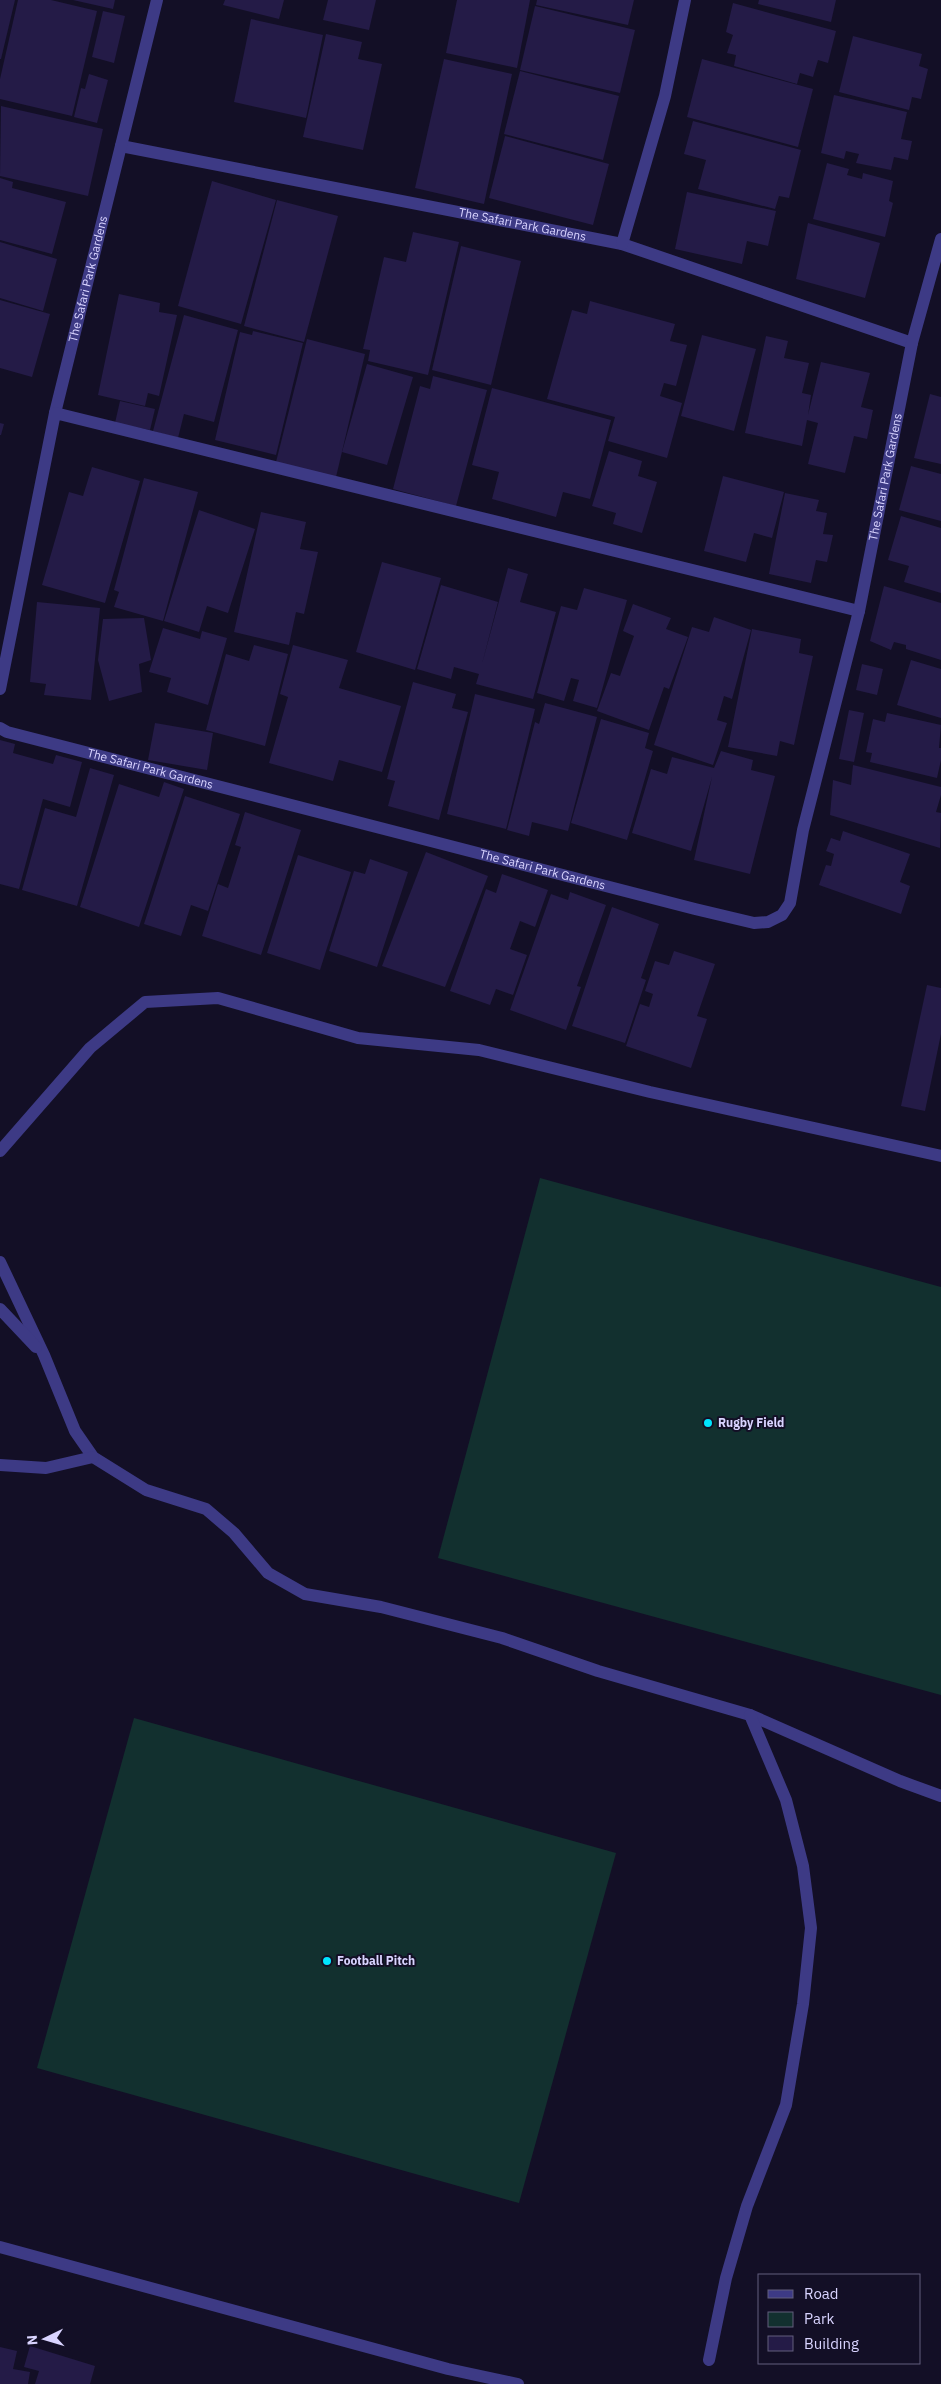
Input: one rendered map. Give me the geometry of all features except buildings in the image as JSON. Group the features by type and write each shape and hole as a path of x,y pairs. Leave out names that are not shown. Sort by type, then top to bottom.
{"street":[{"name":"The Safari Park Gardens","path":"0,689 55,413 157,0"},
{"path":"622,244 666,96 685,0"},
{"name":"The Safari Park Gardens","path":"121,146 622,244 912,343"},
{"name":"The Safari Park Gardens","path":"0,728 7,732 19,733 199,782 703,911 754,923 768,922 782,915 790,903 804,830 859,611 912,343 941,239"},
{"path":"55,413 859,611"},
{"path":"0,1151 90,1048 146,1002 218,998 358,1038 480,1050 650,1092 941,1156"},
{"path":"0,1262 44,1355 75,1431 93,1457 146,1490 206,1509 234,1533 268,1573 305,1594 381,1606 484,1633 598,1671 750,1715 941,1796"},
{"path":"0,1309 44,1355"},
{"path":"0,1465 46,1468 93,1457"},
{"path":"710,2360 726,2278 747,2206 786,2105 803,2004 811,1928 803,1866 786,1800 750,1715"},
{"path":"0,2247 448,2369 518,2384"}],"green space":[{"name":"Rugby Field","path":"540,1178 941,1287 941,1695 438,1558"},
{"name":"Football Pitch","path":"134,1718 616,1853 519,2203 37,2068"}],"place":[{"name":"Rugby Field","path":"708,1423"},
{"name":"Football Pitch","path":"327,1961"}]}
